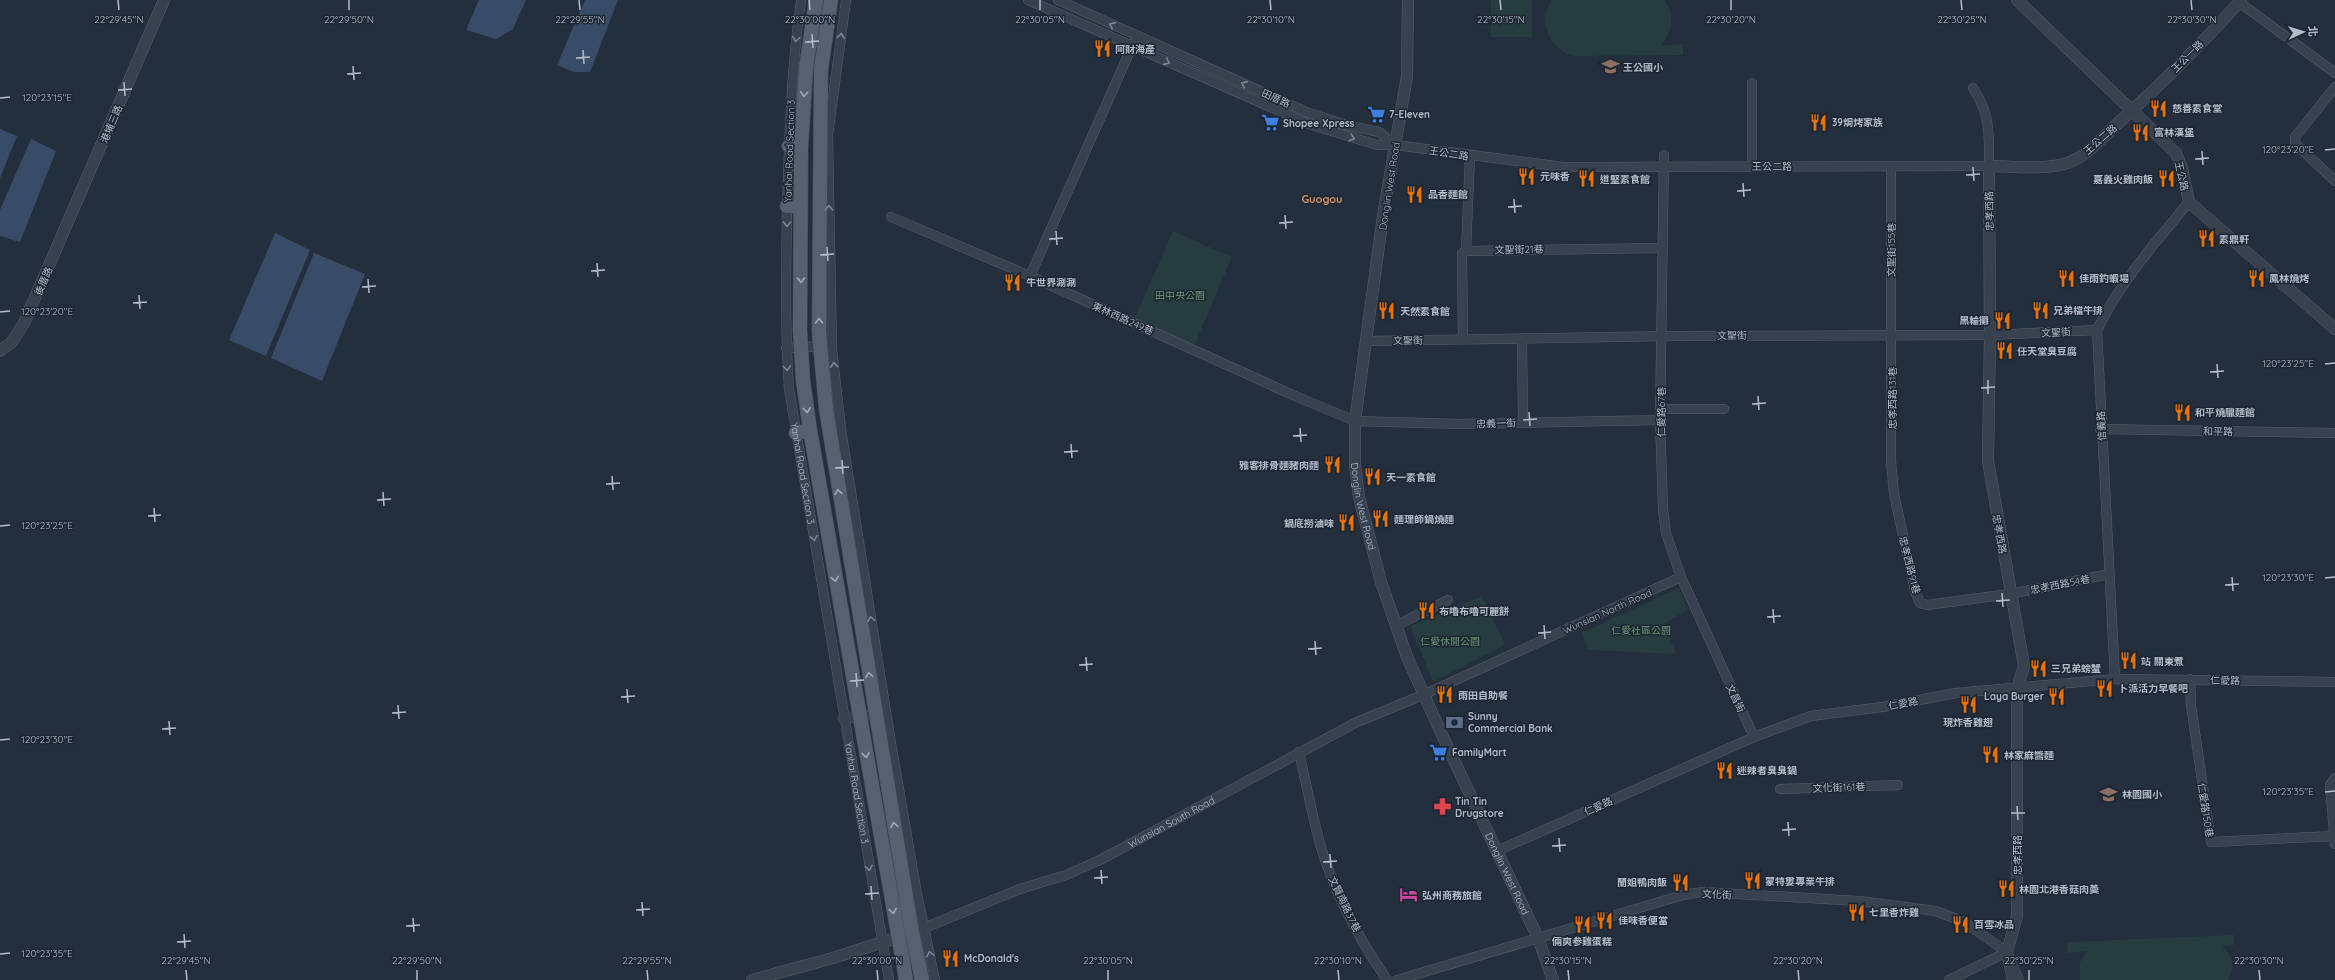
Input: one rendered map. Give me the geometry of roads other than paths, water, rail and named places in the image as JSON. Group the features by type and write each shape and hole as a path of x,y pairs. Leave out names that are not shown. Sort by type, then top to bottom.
{"main road":[{"name":"Yanhai Road Section 3","path":"816,0 795,147 794,206 802,348 803,432 859,716 897,937 906,980"},
{"path":"831,0 821,70 826,346 832,408 881,713 918,930 922,980"}],"street":[{"name":"港埔三路","path":"66,225 164,0"},
{"name":"Yanhai Road Section 3","path":"795,147 793,57 801,0"},
{"path":"786,348 826,346 828,135 846,0"},
{"name":"田厝路","path":"1028,0 1309,124 1377,145 1395,145"},
{"name":"田厝路","path":"1058,0 1314,115 1379,132 1395,145"},
{"name":"Donglin West Road","path":"1408,0 1407,76 1383,216 1355,421 1355,465 1359,497 1381,582 1423,695 1538,938 1553,980"},
{"name":"王公路","path":"2017,0 2176,153 2182,168 2189,202 2335,329"},
{"path":"2240,1 2335,73"},
{"name":"王公一路","path":"2131,111 2240,1"},
{"path":"1030,276 1137,36"},
{"path":"1752,83 1752,166"},
{"path":"2335,87 2295,137 2295,143 2335,181"},
{"name":"忠孝西路","path":"1974,88 1983,103 1989,122 1989,476 2024,666 2017,689 2017,916 2007,952 2013,980"},
{"name":"王公二路","path":"1395,145 1563,167 1989,166 2065,164 2092,147 2131,111"},
{"name":"仁愛路67巷","path":"1664,155 1660,409 1663,509 1666,533 1681,577 1718,659"},
{"path":"1463,339 1462,253 1466,251 1470,156"},
{"name":"文聖街155巷","path":"1891,166 1892,335"},
{"name":"信義路","path":"2115,679 2100,429 2097,330 2107,308 2135,266 2189,202"},
{"name":"Yanhai Road Section 3","path":"794,206 786,348 789,389 803,432 843,719 889,980"},
{"name":"東林西路249巷","path":"891,217 1030,276 1295,396 1355,421"},
{"name":"後厝路","path":"0,351 11,343 24,323 66,225"},
{"name":"文聖街21巷","path":"1466,251 1662,248"},
{"name":"文聖街","path":"1367,341 1661,336 1990,336 2097,330"},
{"name":"忠孝西路131巷","path":"1891,461 1892,335"},
{"path":"1522,338 1523,422"},
{"path":"1660,409 1724,409"},
{"name":"忠義一街","path":"1355,421 1460,424 1660,420"},
{"name":"和平路","path":"2100,429 2335,433"},
{"name":"忠孝西路91巷","path":"1891,461 1894,494 1915,591 1920,603 1927,605 2010,594"},
{"name":"忠孝西路54巷","path":"2010,594 2109,574"},
{"name":"Wunsian North Road","path":"1423,695 1681,577"},
{"path":"1397,625 1448,600"},
{"name":"文昌街","path":"1718,659 1754,737"},
{"name":"仁愛路","path":"1498,851 1754,737 1811,716 1882,707 1956,693 2017,689 2115,679 2335,682"},
{"name":"仁愛路150巷","path":"2190,679 2191,705 2211,842 2335,840"},
{"name":"Wunsian South Road","path":"918,930 974,906 1020,889 1066,875 1102,859 1357,722 1423,695"},
{"path":"843,719 881,713"},
{"name":"文賢南路37巷","path":"1299,752 1320,845 1333,880 1371,957 1387,980"},
{"path":"2335,778 2330,785 2335,840"},
{"name":"文化街161巷","path":"1780,789 1898,785"},
{"name":"文化街","path":"1397,980 1683,895 1702,892 1781,898 1859,901 1936,911 1964,922 2007,952"},
{"path":"752,980 833,958 918,930 935,980"},
{"path":"1949,980 2007,952 2019,980"}],"water":[{"path":"479,0 526,0 513,29 496,39 466,30"},
{"path":"585,0 618,0 590,72 574,72 557,65"},
{"path":"0,129 17,136 0,178"},
{"path":"31,139 56,151 20,242 0,236 0,210"},
{"path":"275,233 310,250 266,356 229,340"},
{"path":"314,253 365,274 322,381 271,358"}],"place":[{"name":"阿財海產","path":"1102,49"},
{"name":"王公國小","path":"1610,67"},
{"name":"慈善素食堂","path":"2159,108"},
{"name":"7-Eleven","path":"1376,114"},
{"name":"39焗烤家族","path":"1819,122"},
{"name":"Shopee Xpress","path":"1270,123"},
{"name":"富林漢堡","path":"2141,132"},
{"name":"元味香","path":"1527,176"},
{"name":"道堅素食館","path":"1587,179"},
{"name":"嘉義火雞肉飯","path":"2166,179"},
{"name":"品香麵館","path":"1415,194"},
{"name":"素鼎軒","path":"2206,239"},
{"name":"佳雨釣蝦場","path":"2066,278"},
{"name":"鳳林燒烤","path":"2256,278"},
{"name":"牛世界涮涮","path":"1013,282"},
{"name":"兄弟檔牛排","path":"2040,310"},
{"name":"天然素食館","path":"1387,311"},
{"name":"黑輪攤","path":"2002,320"},
{"name":"任天堂臭豆腐","path":"2004,351"},
{"name":"和平燒臘麵館","path":"2182,412"},
{"name":"雅客排骨麵豬肉麵","path":"1332,465"},
{"name":"天一素食館","path":"1373,477"},
{"name":"麵理師鍋燒麵","path":"1381,519"},
{"name":"鍋底撈滷味","path":"1347,523"},
{"name":"布嚕布嚕可麗餅","path":"1426,611"},
{"name":"站 關東煮","path":"2128,661"},
{"name":"三兄弟螃蟹","path":"2038,668"},
{"name":"卜派活力早餐吧","path":"2105,688"},
{"name":"雨田自助餐","path":"1445,695"},
{"name":"Laya Burger","path":"2057,696"},
{"name":"現炸香雞翅","path":"1968,705"},
{"name":"Sunny Commercial Bank","path":"1455,722"},
{"name":"FamilyMart","path":"1439,752"},
{"name":"林家麻醬麵","path":"1991,755"},
{"name":"迷辣者臭臭鍋","path":"1724,770"},
{"name":"林園國小","path":"2109,794"},
{"name":"Tin Tin Drugstore","path":"1442,807"},
{"name":"蒙特婁專業牛排","path":"1752,881"},
{"name":"蘭姐鴨肉飯","path":"1680,882"},
{"name":"林園北港香菇肉羮","path":"2006,889"},
{"name":"弘州商務旅館","path":"1409,895"},
{"name":"七里香炸雞","path":"1856,912"},
{"name":"佳味香便當","path":"1605,920"},
{"name":"倆爽参雞蛋糕","path":"1582,924"},
{"name":"百雪冰品","path":"1961,924"},
{"name":"McDonald's","path":"951,958"}],"district":[{"name":"Guogou","path":"1322,199"}],"park label":[{"name":"田中央公園","path":"1180,295"},
{"name":"仁愛社區公園","path":"1641,630"},
{"name":"仁愛休閒公園","path":"1450,641"}]}
